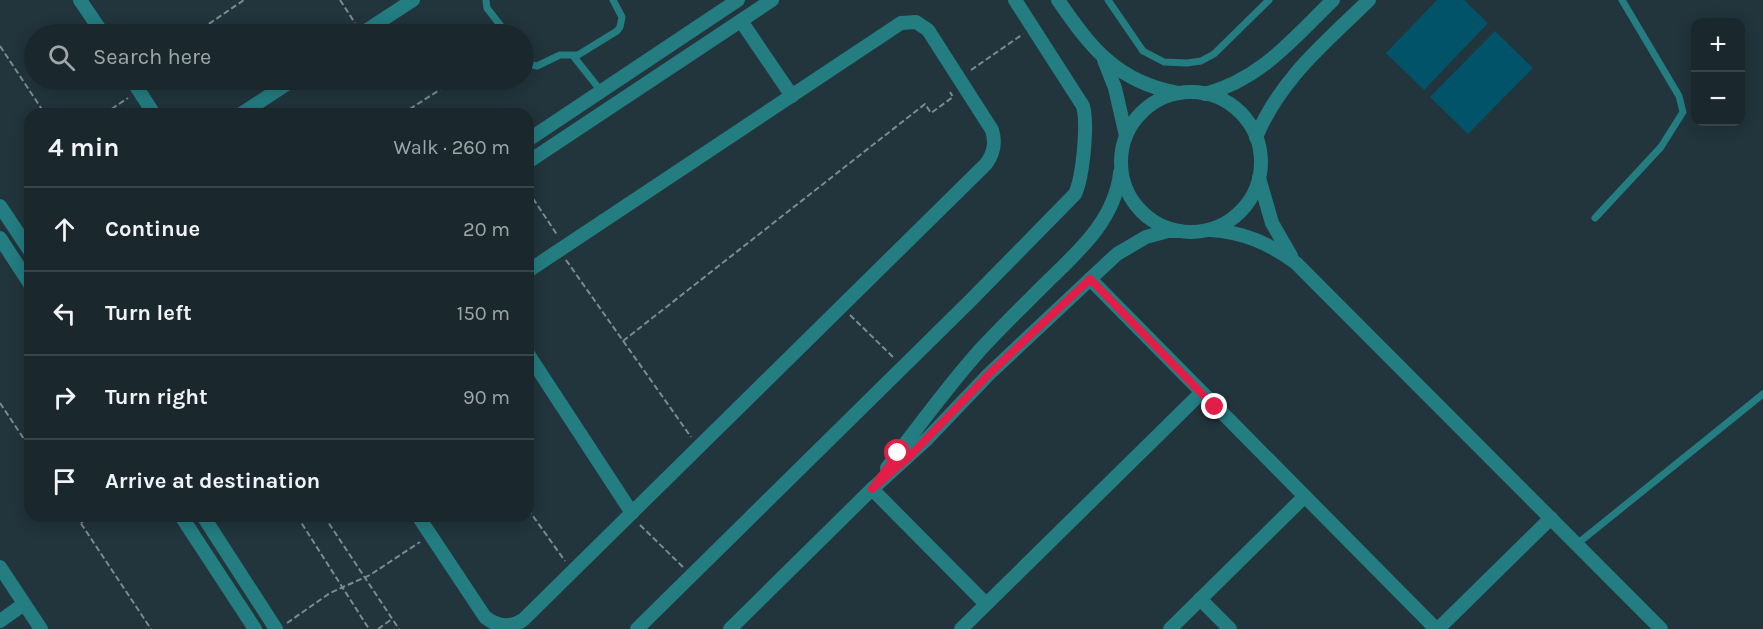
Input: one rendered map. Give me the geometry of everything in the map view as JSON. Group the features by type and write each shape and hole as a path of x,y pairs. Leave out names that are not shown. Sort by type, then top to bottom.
{"street":[{"path":"377,24 413,0"},
{"path":"534,136 738,0"},
{"path":"534,158 772,0"},
{"path":"637,629 1071,200 1078,187 1085,119 1083,106 1015,0"},
{"path":"1058,0 1103,58 1115,88 1126,136"},
{"path":"1205,94 1236,83 1265,66 1333,0"},
{"path":"1256,137 1270,108 1288,81 1369,0"},
{"path":"82,1 97,24"},
{"path":"741,21 792,96"},
{"path":"422,522 482,612 495,624 506,626 523,620 986,164 994,144 992,130 928,30 916,22 909,22 895,27 534,268"},
{"path":"1103,58 1124,73 1147,85 1180,93 1205,94 1221,100 1236,109 1248,122 1256,137 1260,158 1259,178 1252,196 1241,211 1227,222 1210,230"},
{"path":"133,90 149,108"},
{"path":"250,108 278,90"},
{"path":"872,489 966,366 1093,235 1112,204 1119,180 1121,152 1126,136 1135,120 1147,107 1163,98 1180,93"},
{"path":"1121,168 1125,186 1134,202 1146,216 1162,226 1179,231"},
{"path":"1259,178 1272,223 1296,263"},
{"path":"0,206 24,242"},
{"path":"730,629 872,489 910,456 989,374 1117,254 1135,241 1157,233 1210,230 1228,231 1255,239 1281,252 1296,263 1661,629"},
{"path":"0,238 24,275"},
{"path":"1090,279 1200,393 1437,629 1551,518"},
{"path":"534,363 631,514"},
{"path":"961,629 1200,393"},
{"path":"872,489 986,604"},
{"path":"1170,629 1304,497"},
{"path":"185,522 255,629"},
{"path":"207,522 278,629"},
{"path":"0,567 40,629"},
{"path":"1200,599 1230,629"},
{"path":"0,621 24,604"}],"lane":[{"path":"486,0 488,8 500,24"},
{"path":"534,65 560,55 574,57 620,27 621,12 613,0"},
{"path":"1108,0 1143,51 1164,62 1187,63 1201,61 1214,54 1269,0"},
{"path":"1595,218 1661,147 1683,112 1679,96 1622,0"},
{"path":"574,57 601,91"},
{"path":"1577,544 1763,394"}],"path":[{"path":"209,24 244,0"},
{"path":"340,0 356,24"},
{"path":"623,341 925,104 931,113 953,97 947,86 1033,28"},
{"path":"0,46 24,82"},
{"path":"29,90 41,108"},
{"path":"113,108 130,97 129,90"},
{"path":"411,108 439,90"},
{"path":"534,201 562,249 623,341 698,447"},
{"path":"841,306 903,367"},
{"path":"0,403 24,439"},
{"path":"631,514 691,575"},
{"path":"534,517 572,571"},
{"path":"301,522 369,629"},
{"path":"328,522 399,629"},
{"path":"81,523 151,629"},
{"path":"278,629 330,593 365,578 421,542 415,534"},
{"path":"378,629 392,619"}],"shaded area":[{"path":"1437,0 1464,0 1488,23 1424,90 1386,53"},
{"path":"1495,31 1533,68 1468,134 1430,97"}],"route":[{"path":"898,453 872,489 910,456 1012,351 1090,279 1215,407"}]}
